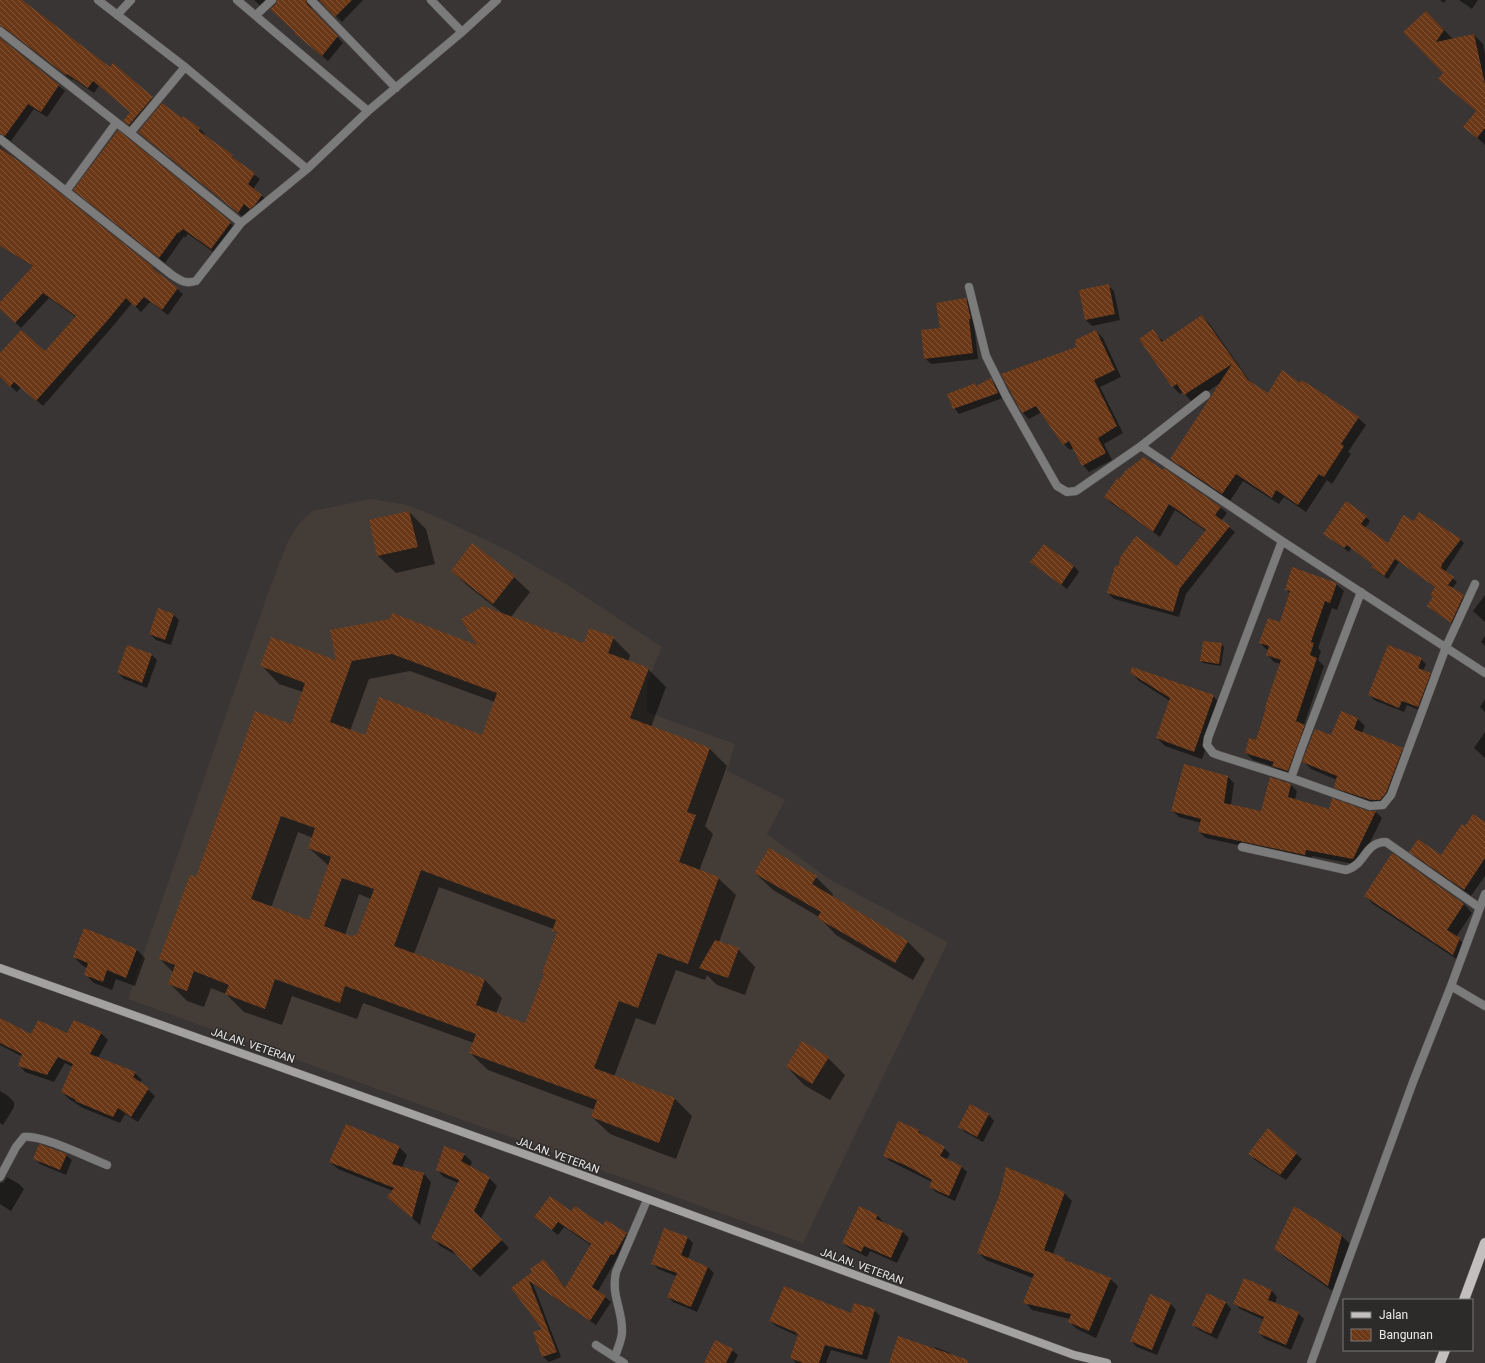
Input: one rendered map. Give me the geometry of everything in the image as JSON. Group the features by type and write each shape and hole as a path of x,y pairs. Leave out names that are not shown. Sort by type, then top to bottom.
{"main road":[{"path":"1464,1299 1485,1243"},
{"path":"1440,1363 1445,1351"}],"street":[{"path":"98,0 185,67 307,169"},
{"path":"117,15 131,0"},
{"path":"237,0 368,111"},
{"path":"256,15 272,0"},
{"path":"311,0 396,88"},
{"path":"431,0 462,32"},
{"path":"0,139 172,275 179,280 188,283 196,281 241,223 307,169 368,111 498,0"},
{"path":"0,31 130,133 241,223"},
{"path":"130,133 185,67"},
{"path":"66,191 116,122"},
{"path":"969,287 986,356 1006,396 1057,486 1067,492 1076,491 1141,446 1206,395"},
{"path":"1141,446 1282,541 1446,646 1485,673"},
{"path":"1282,541 1208,738 1207,745 1213,753 1218,755 1291,778 1370,806 1383,805 1391,795 1446,646 1475,584"},
{"path":"1291,778 1304,740 1362,592"},
{"path":"1242,847 1346,870 1358,864 1372,846 1379,842 1386,842 1480,908"},
{"path":"1312,1363 1413,1082 1485,894"},
{"name":"JALAN. VETERAN","path":"0,968 274,1064 1074,1354 1107,1363"},
{"path":"1451,986 1485,1006"},
{"path":"0,1177 16,1147 24,1137 47,1141 107,1165"},
{"path":"615,1357 623,1332 622,1320 614,1289 616,1272 647,1200"},
{"path":"596,1345 624,1363"}],"shaded area":[{"path":"371,499 407,505 433,515 507,550 566,584 662,647 647,683 647,712 735,744 727,771 785,800 767,834 829,879 948,942 803,1243 128,999 267,596 288,541 300,522 312,511"}],"building":[{"path":"0,0 22,0 110,67 113,63 153,97 129,125 123,121 130,112 93,81 88,88 67,74 66,75 0,26"},
{"path":"277,0 306,0 307,4 338,36 322,56 294,33 295,32 270,9 276,4"},
{"path":"319,0 352,0 335,17"},
{"path":"1426,11 1444,30 1436,42 1474,34 1485,84 1485,128 1477,138 1463,127 1476,111 1438,79 1443,73 1403,32"},
{"path":"0,38 59,85 41,112 28,104 5,136 0,134"},
{"path":"162,103 182,118 183,116 200,128 199,131 255,173 248,184 262,195 255,205 250,209 244,204 238,213 138,132"},
{"path":"118,130 231,222 211,249 183,229 179,233 178,232 159,258 73,190"},
{"path":"0,148 27,167 178,288 162,310 144,297 135,307 126,298 36,401 14,382 10,387 0,377 0,353 21,330 45,351 76,316 43,293 15,323 0,309 0,302 33,266 0,246"},
{"path":"1109,284 1115,314 1085,320 1079,290"},
{"path":"966,298 971,319 969,319 973,353 924,359 921,330 940,328 936,303"},
{"path":"1202,315 1248,380 1268,393 1282,370 1300,383 1302,380 1359,417 1341,444 1344,446 1324,477 1319,474 1298,505 1276,490 1272,498 1236,474 1222,494 1170,459 1232,364 1184,395 1177,384 1172,387 1139,339 1153,329 1162,342"},
{"path":"1096,330 1115,370 1094,380 1117,426 1098,438 1106,453 1082,466 1069,441 1063,445 1036,406 1022,413 1001,374 1076,347 1075,340"},
{"path":"991,378 998,393 953,409 947,394 976,383 976,386"},
{"path":"1144,457 1163,470 1164,468 1221,507 1215,515 1230,526 1180,588 1173,612 1107,593 1115,566 1118,566 1121,556 1136,536 1177,566 1206,530 1169,504 1153,532 1104,497 1118,477 1119,480 1125,471"},
{"path":"1346,501 1367,516 1361,524 1388,543 1403,515 1414,521 1419,512 1461,539 1442,564 1441,568 1454,577 1448,585 1464,595 1451,623 1427,606 1433,596 1430,595 1435,587 1395,559 1384,576 1371,567 1373,565 1347,545 1344,548 1323,534"},
{"path":"409,511 418,547 377,556 369,520"},
{"path":"472,543 515,576 493,604 451,571"},
{"path":"1044,544 1074,566 1061,585 1030,562"},
{"path":"1292,567 1337,583 1330,603 1325,601 1311,642 1314,643 1310,655 1317,658 1296,721 1305,725 1288,771 1272,766 1274,762 1245,753 1249,738 1256,740 1266,708 1265,707 1281,660 1266,655 1269,646 1259,643 1268,618 1280,622 1290,591 1285,590"},
{"path":"483,606 584,643 589,628 614,637 608,653 649,668 630,718 710,748 687,812 696,815 679,862 719,877 688,964 658,953 638,1008 619,1001 594,1068 675,1098 659,1143 591,1117 597,1100 469,1053 476,1034 345,986 340,1003 275,979 265,1009 225,994 229,985 194,971 187,991 168,984 175,965 159,959 190,875 196,877 255,711 291,724 305,683 260,666 271,637 336,660 330,630 390,619 392,613 477,645 461,619","holes":["392,654 497,693 482,735 379,697 365,735 330,722 352,661","281,816 315,828 308,848 331,857 309,920 251,899","421,870 556,920 552,931 557,932 542,973 544,974 525,1023 476,1005 485,979 394,946","342,878 374,889 357,935 354,934 353,937 324,926"]},
{"path":"158,608 174,614 165,640 149,634"},
{"path":"1203,641 1222,643 1219,664 1200,661"},
{"path":"127,645 152,654 142,683 117,673"},
{"path":"1388,645 1422,658 1418,668 1431,673 1418,707 1402,701 1399,708 1368,695"},
{"path":"1132,667 1214,695 1194,752 1156,738 1170,698 1130,673"},
{"path":"1341,711 1358,718 1354,729 1403,748 1386,793 1380,800 1371,800 1334,788 1337,776 1302,762 1315,729 1331,735"},
{"path":"1184,764 1228,776 1224,803 1261,811 1270,777 1291,784 1288,797 1329,809 1332,798 1368,811 1376,811 1353,859 1306,850 1305,855 1198,832 1201,819 1171,811"},
{"path":"1473,814 1485,822 1485,858 1464,890 1409,852 1418,839 1441,855 1462,824 1465,826"},
{"path":"769,848 817,876 812,884 908,941 895,963 817,918 821,912 754,873"},
{"path":"1392,853 1464,904 1447,930 1460,938 1453,955 1364,896"},
{"path":"84,928 137,949 126,978 107,970 103,982 84,975 88,963 73,957"},
{"path":"715,940 739,948 728,978 699,968"},
{"path":"0,1018 31,1034 38,1020 67,1033 74,1020 102,1032 90,1054 136,1072 133,1077 149,1088 131,1117 118,1108 113,1117 75,1101 76,1100 61,1092 73,1064 58,1057 47,1075 18,1066 22,1054 0,1043"},
{"path":"802,1041 829,1057 812,1084 786,1067"},
{"path":"970,1104 989,1114 977,1137 958,1127"},
{"path":"898,1121 919,1130 918,1132 945,1147 940,1156 962,1166 949,1196 929,1187 932,1180 907,1166 883,1156"},
{"path":"346,1124 400,1146 392,1164 424,1173 412,1218 387,1197 394,1188 329,1162"},
{"path":"1268,1128 1297,1153 1280,1175 1248,1154"},
{"path":"39,1144 67,1154 60,1170 33,1159"},
{"path":"444,1146 465,1154 461,1161 490,1177 474,1211 502,1240 471,1270 452,1250 431,1238 459,1180 436,1170"},
{"path":"1006,1167 1065,1192 1044,1250 1111,1278 1089,1331 1068,1322 1071,1314 1023,1303 1034,1274 977,1253 1000,1193"},
{"path":"550,1196 571,1211 575,1206 603,1225 606,1220 627,1233 614,1255 611,1254 592,1287 606,1296 590,1321 529,1281 557,1352 542,1357 533,1332 542,1329 511,1288 532,1272 530,1269 544,1259 565,1288 591,1244 558,1222 552,1230 534,1217"},
{"path":"859,1206 878,1215 876,1219 903,1231 891,1258 864,1246 861,1252 842,1243"},
{"path":"1294,1206 1342,1235 1328,1286 1274,1249"},
{"path":"664,1228 688,1237 681,1255 708,1267 691,1307 667,1297 677,1273 651,1264"},
{"path":"1244,1278 1272,1290 1268,1300 1299,1312 1286,1345 1258,1333 1264,1317 1233,1304"},
{"path":"784,1286 851,1313 854,1303 875,1309 862,1355 825,1345 819,1363 803,1363 790,1358 798,1335 796,1334 797,1333 769,1321"},
{"path":"1207,1293 1226,1302 1211,1334 1192,1325"},
{"path":"1150,1294 1171,1303 1152,1350 1130,1341"},
{"path":"898,1336 968,1360 968,1363 889,1363"},
{"path":"715,1340 733,1349 726,1363 704,1363"}]}
